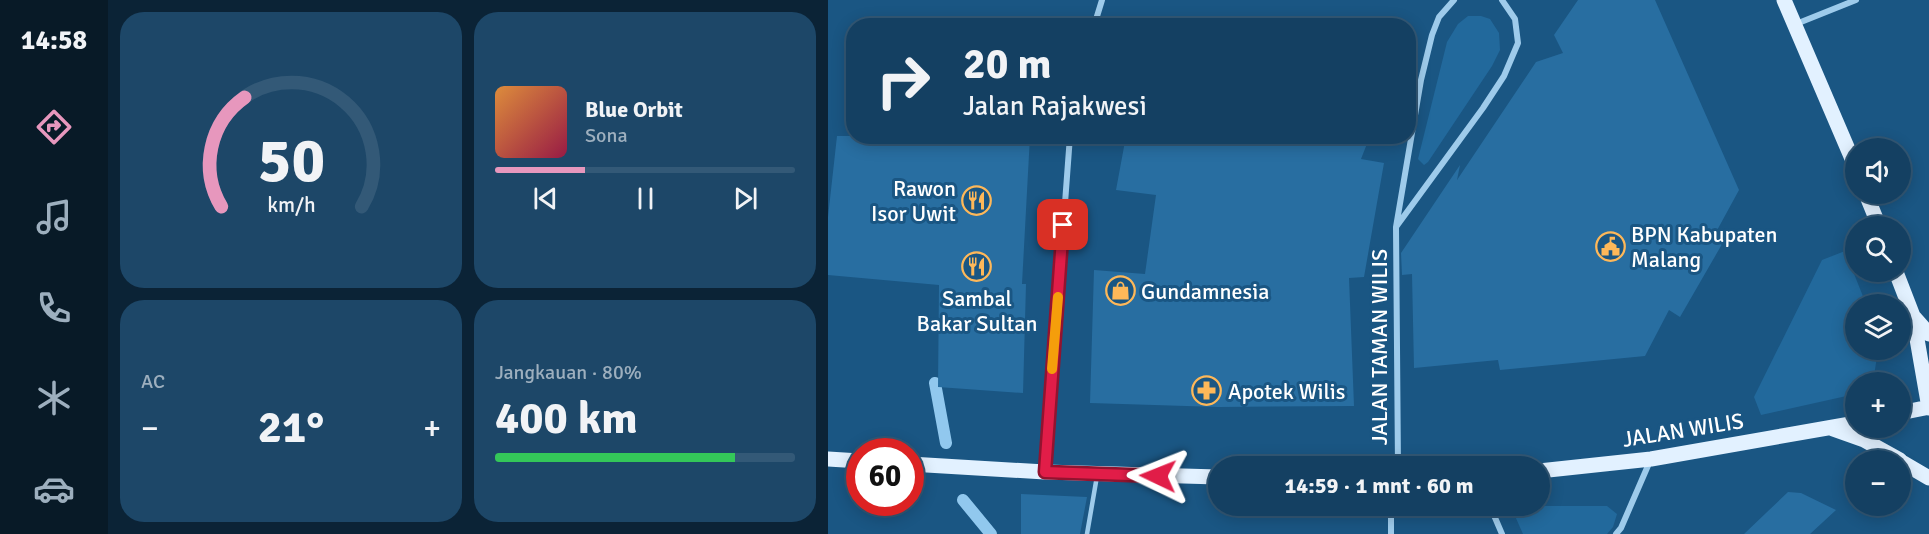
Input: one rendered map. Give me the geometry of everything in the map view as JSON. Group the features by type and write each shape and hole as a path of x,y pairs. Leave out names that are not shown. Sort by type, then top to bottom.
{"main road":[{"path":"1784,0 1845,142"},
{"path":"1900,282 1913,316 1929,407 1911,411"},
{"path":"1913,316 1929,334"},
{"name":"JALAN WILIS","path":"1550,470 1651,459 1845,426"},
{"path":"1833,429 1864,440 1881,450"},
{"path":"828,459 846,460"},
{"path":"924,465 1045,472 1208,477"},
{"path":"1911,467 1929,478"}],"street":[{"path":"1097,18 1102,0"},
{"name":"JALAN TAMAN WILIS","path":"1416,109 1432,35 1439,17 1454,0"},
{"name":"JALAN TAMAN WILIS","path":"1396,227 1484,108 1504,76 1518,43 1515,19 1502,0"},
{"path":"1796,25 1856,0"},
{"path":"1045,472 1069,144"},
{"name":"JALAN TAMAN WILIS","path":"1398,456 1396,227 1410,144"},
{"path":"1616,534 1625,520 1651,459"},
{"path":"1391,516 1391,534"},
{"path":"1494,516 1502,534"}],"lane":[{"path":"1087,534 1098,474"}],"shaded area":[{"path":"1468,16 1490,19 1499,33 1500,50 1492,66 1424,165 1418,159 1447,42 1458,24"},
{"path":"1845,251 1845,282 1857,282 1862,294 1845,294 1845,360 1876,360 1875,372 1845,372 1845,396 1761,415 1754,397 1822,260"},
{"path":"1550,506 1607,506 1617,514 1613,527 1607,534 1523,534 1515,516 1550,516"}],"building":[{"path":"1578,0 1655,0 1739,190 1715,234 1725,239 1680,317 1669,310 1645,356 1500,370 1498,360 1414,368 1412,274 1402,275 1401,253 1460,165 1457,180 1536,62 1563,53 1554,35"},
{"path":"837,136 846,136 846,144 1030,144 1022,284 1026,284 1023,393 938,387 939,285 828,275 828,217"},
{"path":"1125,144 1367,144 1361,159 1384,163 1364,277 1349,278 1354,406 1218,407 1090,403 1094,270 1145,274 1156,195 1116,190"},
{"path":"1788,492 1801,493 1836,510 1810,534 1744,534"},
{"path":"1021,494 1087,497 1080,534 1021,534"}],"waterway":[{"path":"935,383 946,443"},
{"path":"963,500 991,534"}],"slow traffic":[{"path":"1052,369 1058,297"}],"place":[{"name":"Rawon Isor Uwit","path":"977,201"},
{"name":"BPN Kabupaten Malang","path":"1610,247"},
{"name":"Sambal Bakar Sultan","path":"977,266"},
{"name":"Gundamnesia","path":"1120,291"},
{"name":"Apotek Wilis","path":"1207,391"}],"route":[{"path":"1063,225 1045,472 1158,476"}]}
